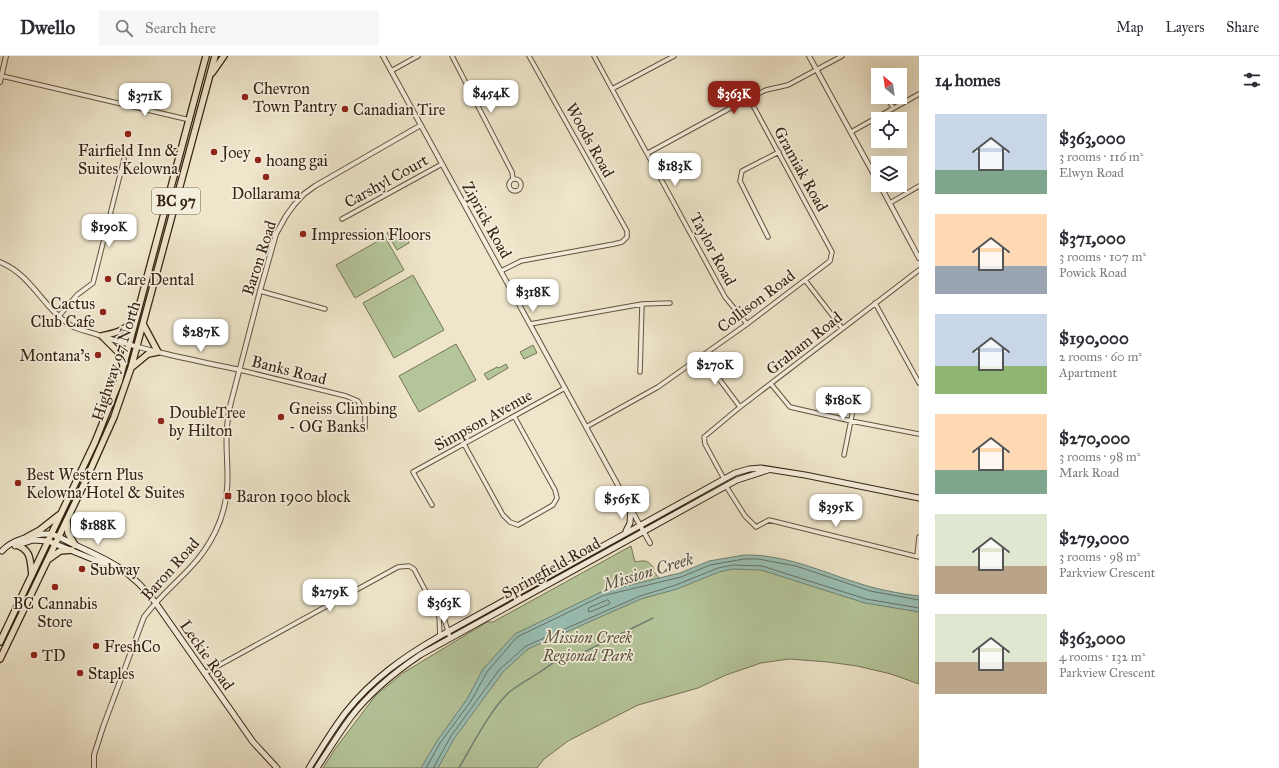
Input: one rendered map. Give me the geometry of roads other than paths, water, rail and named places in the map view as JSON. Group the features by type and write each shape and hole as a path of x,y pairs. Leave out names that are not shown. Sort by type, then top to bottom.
{"highway":[{"name":"Highway 97 North","path":"0,659 114,417 131,368 214,56"},
{"path":"208,79 224,56"},
{"name":"Highway 97 North","path":"0,642 102,424 118,382 190,120 205,57"},
{"path":"190,120 194,131"},
{"path":"102,336 118,332 127,327 136,318"},
{"path":"131,368 148,354 158,352 143,324"},
{"path":"102,336 118,352 123,366"},
{"path":"27,537 40,530 61,514"},
{"path":"47,560 60,551 74,548 68,533 67,519"},
{"path":"16,545 23,547 29,556 32,576"}],"main road":[{"name":"Springfield Road","path":"309,768 346,712 367,689 402,658 448,631 735,473 748,469 761,468 805,475 919,498"},
{"name":"Springfield Road","path":"317,768 352,716 369,696 387,679 420,655 737,480 769,470"},
{"path":"625,534 630,523 631,508"},
{"name":"Leckie Road","path":"1,551 6,546 27,537 51,534 74,548 102,562 111,563 134,578 155,602 253,742 277,768"},
{"name":"Leckie Road","path":"1,551 33,540 48,541 74,548"}],"street":[{"path":"0,82 6,56"},
{"name":"Ziprick Road","path":"383,56 650,543"},
{"path":"391,71 418,56"},
{"path":"452,56 512,172 513,179"},
{"name":"Woods Road","path":"501,272 521,261 618,243 622,242 627,237 627,231 529,56"},
{"name":"Taylor Road","path":"594,56 725,297 747,324"},
{"path":"612,89 674,56"},
{"path":"809,56 871,169"},
{"path":"648,154 749,98 766,90 788,85 842,56"},
{"path":"2,76 190,120"},
{"path":"851,132 919,94"},
{"name":"Gramiak Road","path":"749,98 832,252"},
{"path":"891,104 893,108"},
{"name":"Baron Road","path":"94,768 94,755 144,617 155,602 191,568 205,550 216,530 223,510 227,490 228,469 226,429 260,291 276,234 286,216 304,194 315,186 421,125"},
{"path":"768,237 740,181 742,171 779,152"},
{"path":"59,316 76,295 93,283 124,158"},
{"name":"Carshyl Court","path":"342,220 442,164"},
{"path":"890,203 919,186"},
{"path":"884,192 919,258"},
{"name":"Collison Road","path":"586,427 658,387 747,324 830,261 832,252"},
{"name":"Banks Road","path":"0,262 13,268 27,280 59,316 71,326 128,345 346,396 358,401 364,414 364,428"},
{"name":"Graham Road","path":"724,479 705,444 704,437 740,407 919,270"},
{"path":"805,280 842,328"},
{"path":"260,291 325,309"},
{"path":"530,324 642,304 670,303"},
{"path":"875,303 919,383"},
{"path":"640,372 642,304"},
{"path":"702,356 740,407"},
{"path":"771,384 790,407 851,421 919,434"},
{"name":"Simpson Avenue","path":"432,505 413,472 565,388"},
{"path":"844,455 857,390"},
{"path":"464,444 503,515 510,522 518,525 553,505 557,498 555,490 514,416"},
{"path":"726,486 745,516 756,527 769,520 918,556 919,537"},
{"path":"205,673 398,568 409,566 414,569 439,616 440,636"},
{"path":"439,616 444,618 450,638"}],"water":[{"name":"Mission Creek","path":"744,555 777,558 808,566 871,587 919,596 919,612 865,603 761,570 733,569 719,572 677,589 641,599 528,649 503,672 454,739 438,768 421,768 437,741 467,699 483,669 515,634 601,592 680,573 709,561"}],"waterway":[{"path":"459,768 490,715 505,696 512,690 560,658 571,654 584,652 653,618"}],"place":[{"name":"Chevron Town Pantry","path":"245,97"},
{"name":"Canadian Tire","path":"345,109"},
{"name":"Fairfield Inn & Suites Kelowna","path":"128,134"},
{"name":"Joey","path":"214,152"},
{"name":"hoang gai","path":"258,160"},
{"name":"Dollarama","path":"266,177"},
{"name":"Impression Floors","path":"303,234"},
{"name":"Care Dental","path":"108,279"},
{"name":"Cactus Club Cafe","path":"103,312"},
{"name":"Montana's","path":"98,355"},
{"name":"Gneiss Climbing - OG Banks","path":"281,417"},
{"name":"DoubleTree by Hilton","path":"161,421"},
{"name":"Best Western Plus Kelowna Hotel & Suites","path":"18,483"},
{"name":"Baron 1900 block","path":"228,496"},
{"name":"Subway","path":"82,569"},
{"name":"BC Cannabis Store","path":"55,587"},
{"name":"FreshCo","path":"96,646"},
{"name":"TD","path":"34,655"},
{"name":"Staples","path":"80,673"}],"park label":[{"name":"Mission Creek Regional Park","path":"588,646"}]}
